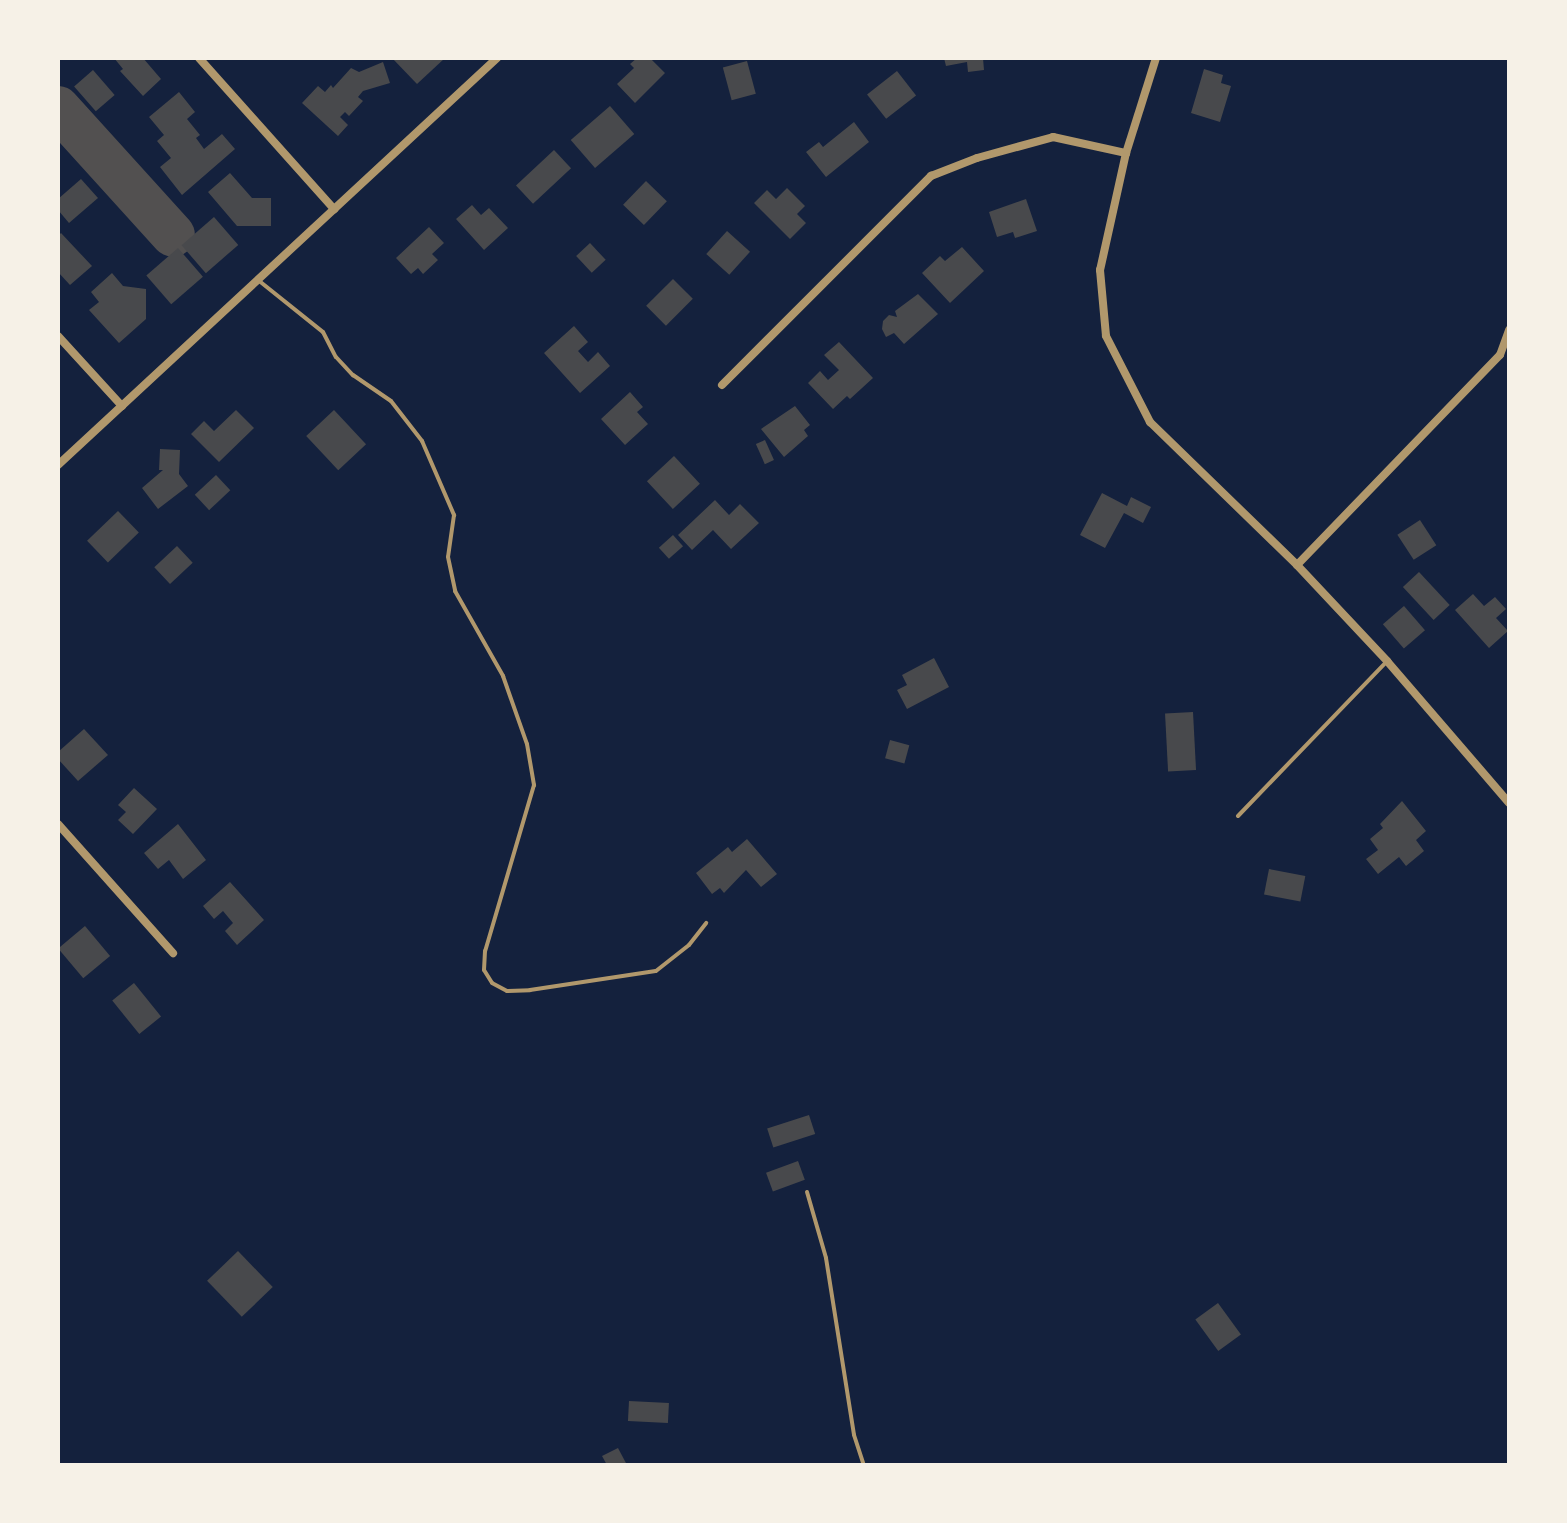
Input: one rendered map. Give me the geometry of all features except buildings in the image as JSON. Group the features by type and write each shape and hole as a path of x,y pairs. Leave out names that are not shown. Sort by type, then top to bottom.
{"street":[{"path":"199,58 334,209"},
{"path":"58,465 497,58"},
{"path":"1156,58 1126,153 1100,270 1106,336 1150,422 1297,565 1387,661 1509,803"},
{"path":"722,385 931,176 977,158 1053,137 1126,153"},
{"path":"1297,565 1500,355 1509,330"},
{"path":"58,336 122,406"},
{"path":"58,824 173,953"}],"lane":[{"path":"258,280 323,332 336,357 353,375 391,401 422,441 454,515 448,557 455,591 503,676 527,744 534,785 485,951 484,970 492,983 507,991 530,990 656,971 689,945 706,923"},
{"path":"1238,816 1387,661"},
{"path":"807,1192 826,1258 854,1435 864,1465"}],"taxiway":[{"path":"58,108 173,235"}]}
